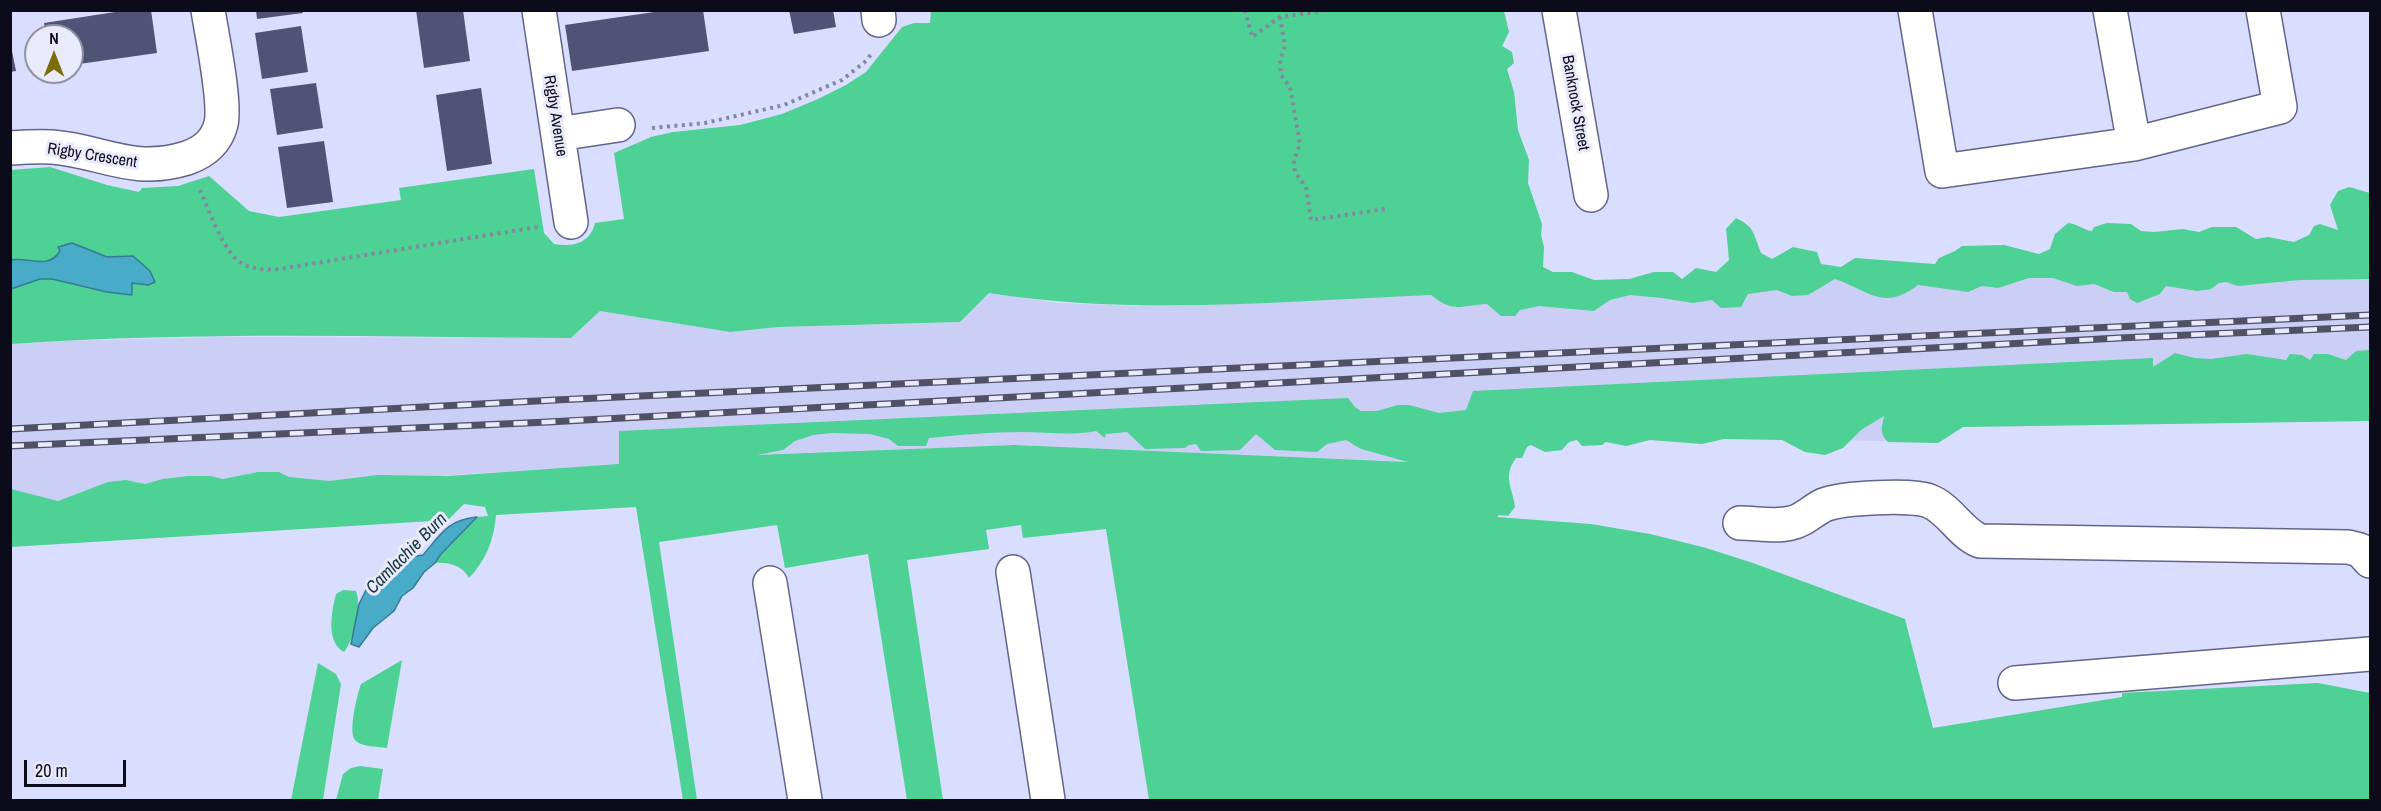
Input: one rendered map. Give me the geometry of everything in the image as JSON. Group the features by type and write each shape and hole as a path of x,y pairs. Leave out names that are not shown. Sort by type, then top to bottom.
{"street":[{"name":"Rigby Crescent","path":"10,148 53,147 137,165 164,164 201,152 214,141 221,123 221,98 208,10"},
{"name":"Rigby Avenue","path":"539,10 571,222"},
{"name":"Banknock Street","path":"1559,10 1591,195"},
{"path":"1915,10 1942,171 2134,144 2280,107 2263,10"},
{"path":"2110,10 2134,144"},
{"path":"558,134 618,126"},
{"path":"1740,523 1792,523 1822,506 1842,500 1914,498 1929,501 1947,512 1972,538 1980,541 2348,547 2360,550 2370,561"},
{"path":"1013,572 1048,801"},
{"path":"770,583 805,801"},
{"path":"2015,683 2370,654"}],"path":[{"path":"1245,10 1252,38 1280,17 1329,10"},
{"path":"618,126 639,129 705,123 784,105 842,80 866,62 874,48 878,15"},
{"path":"1280,17 1285,46 1280,60 1281,75 1290,87 1300,144 1294,160 1295,172 1306,187 1311,220 1385,209 1385,207"},
{"path":"185,158 224,240 241,263 255,268 273,270 571,222"}],"shaded area":[{"path":"2079,230 2296,244 2370,232 2370,421 1963,427 1938,443 1484,428 1411,462 1015,445 752,456 11,503 11,344 225,337 571,338 600,311 730,332 778,327 960,322 989,293 1059,303 1132,306 2051,268"},
{"path":"72,243 107,257 133,256 150,271 155,282 148,285 132,283 132,295 107,292 52,279 40,279 11,289 11,260 43,262 55,257 60,251 58,247"},
{"path":"477,517 424,572 413,588 402,596 394,611 373,628 359,647 351,644 359,604 377,574 395,569 403,558 423,555 451,525"}],"green space":[{"path":"931,11 1504,11 1509,32 1502,46 1512,52 1514,63 1507,69 1514,92 1518,130 1529,160 1528,183 1542,224 1543,267 1553,272 1572,272 1594,280 1629,279 1654,272 1673,272 1682,279 1696,268 1716,272 1729,260 1726,229 1736,218 1750,228 1761,253 1772,259 1793,247 1817,252 1821,264 1841,267 1855,258 1935,264 1939,258 1962,246 2004,245 2039,254 2050,249 2055,234 2068,223 2092,231 2094,227 2107,223 2131,224 2141,231 2154,232 2183,229 2199,232 2212,227 2236,227 2256,239 2268,237 2294,242 2309,235 2314,226 2320,224 2338,230 2330,205 2338,191 2349,187 2370,193 2370,279 2300,280 2238,286 2226,282 2219,283 2211,289 2197,291 2166,286 2160,294 2137,303 2130,299 2127,292 2114,292 2094,284 2077,286 2053,278 2029,278 1998,288 1982,286 1968,292 1918,285 1906,293 1885,298 1835,279 1808,295 1792,296 1777,290 1748,294 1741,307 1721,308 1712,300 1693,303 1630,295 1610,300 1594,311 1539,306 1520,310 1515,316 1501,316 1487,304 1464,307 1446,305 1431,295 1210,305 1154,305 1044,300 989,293 960,322 778,327 730,332 600,311 571,338 220,336 11,344 11,170 50,167 107,185 139,192 142,188 178,186 209,176 249,211 279,217 401,200 399,188 534,169 544,233 554,244 574,244 589,236 595,223 624,219 614,153 651,137 673,132 740,125 782,114 818,99 866,72 902,27 914,23 930,23"},
{"path":"2370,350 2370,421 1963,427 1938,443 1888,442 1882,433 1884,416 1861,430 1843,448 1825,455 1805,452 1782,440 1724,439 1702,444 1650,440 1626,446 1606,442 1602,445 1582,446 1577,440 1569,442 1562,450 1545,452 1531,445 1527,447 1522,458 1516,458 1510,471 1509,477 1515,507 1508,516 1499,515 1497,517 1591,524 1650,534 1706,548 1905,619 1933,728 2122,697 2122,693 2318,683 2370,693 2370,800 1149,800 1106,529 1023,538 1021,525 986,530 989,549 907,560 943,800 907,800 868,554 785,568 777,525 659,542 697,800 683,800 636,507 496,515 488,549 469,578 463,570 455,566 435,563 477,517 488,516 485,507 464,504 448,520 11,547 11,489 58,501 108,482 126,480 145,484 188,476 210,476 223,479 258,472 279,472 289,477 329,481 378,475 448,476 619,464 619,431 1348,398 1361,411 1377,411 1398,405 1409,405 1439,413 1466,410 1473,391 2153,358 2153,367 2175,353 2195,358 2211,359 2247,354 2286,360 2290,354 2302,355 2310,360 2314,354 2328,354 2346,360 2356,351","holes":["1096,431 1105,438 1106,434 1127,432 1145,449 1185,448 1196,444 1201,451 1240,450 1256,434 1275,450 1317,452 1327,444 1346,440 1361,449 1408,462 1015,445 757,455 783,450 795,441 813,435 832,433 870,434 889,439 898,446 926,446 929,438 1022,432 1068,434"]},
{"path":"343,590 356,591 358,597 354,631 344,652 334,641 331,625 336,594"},
{"path":"402,660 387,748 361,744 355,740 352,729 355,704 361,684"},
{"path":"318,663 336,674 341,684 323,800 291,800"},
{"path":"360,766 383,769 378,800 336,800 343,774 351,768"}],"building":[{"path":"128,10 151,10 157,53 84,63 84,24 44,23"},
{"path":"256,10 302,10 303,13 257,19"},
{"path":"416,10 463,10 470,61 424,68"},
{"path":"668,10 703,10 709,51 572,71 565,25"},
{"path":"789,10 833,10 836,27 794,34"},
{"path":"301,26 308,72 262,79 255,33"},
{"path":"10,41 16,71 10,72"},
{"path":"316,83 323,128 277,135 270,89"},
{"path":"481,88 492,164 447,171 436,95"},
{"path":"324,141 333,202 287,208 278,147"}],"railway":[{"path":"10,429 555,400 2370,315"},
{"path":"10,446 548,422 2119,338 2370,327"}],"water label":[{"name":"Camlachie Burn","path":"407,554"}]}
